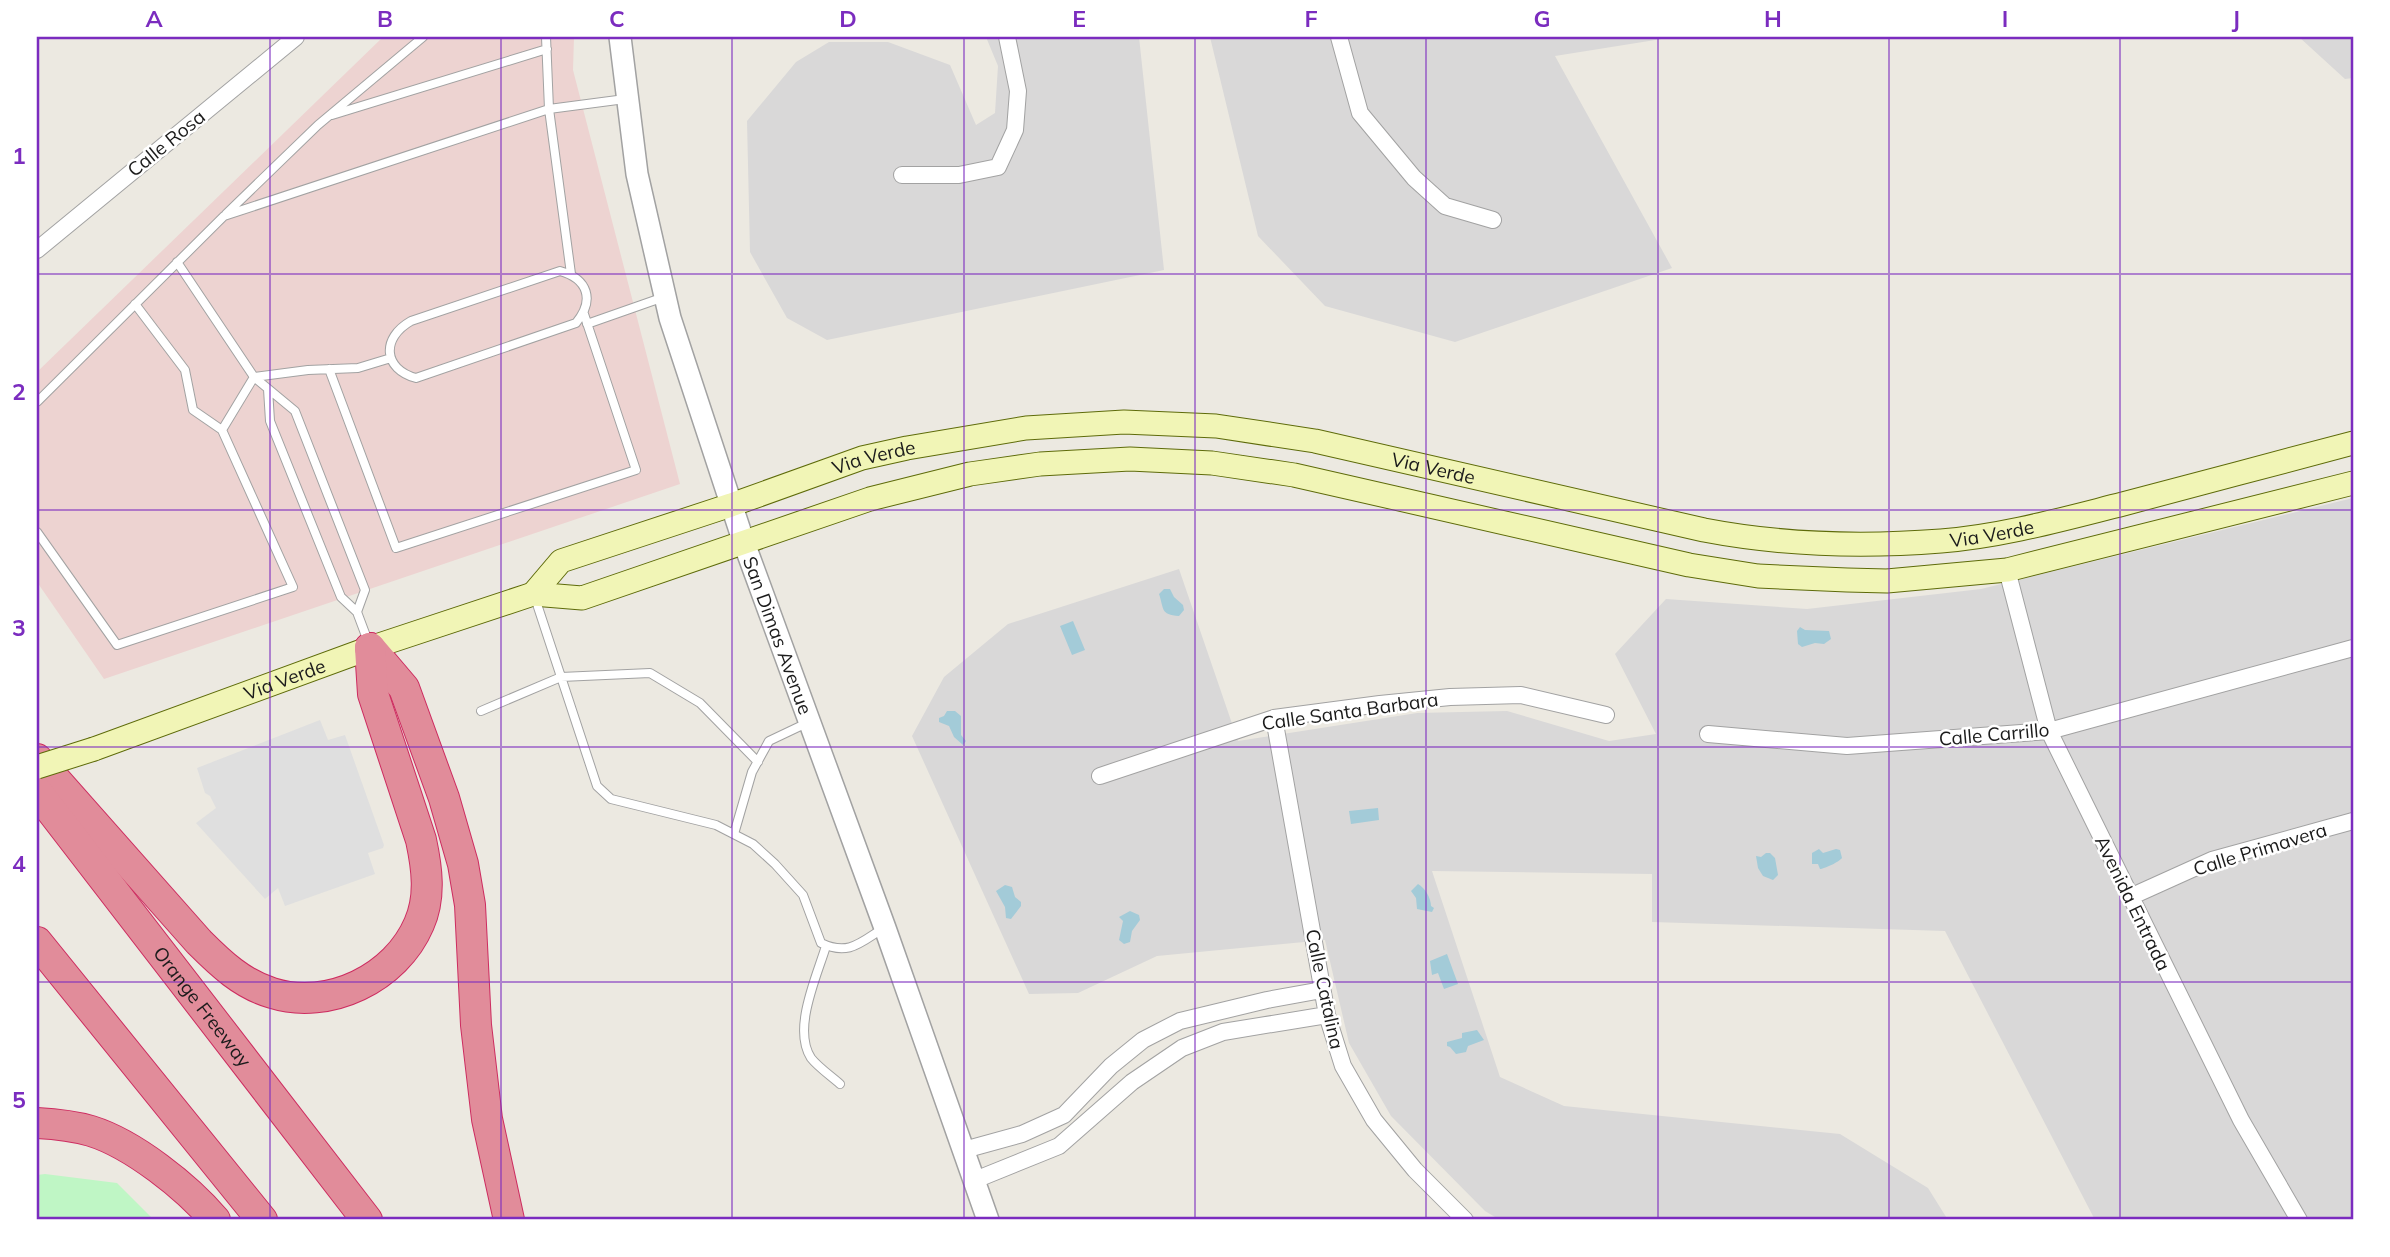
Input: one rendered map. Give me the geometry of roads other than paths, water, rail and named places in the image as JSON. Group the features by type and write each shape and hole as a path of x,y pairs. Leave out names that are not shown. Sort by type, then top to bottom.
{"highway":[{"path":"37,759 227,970 246,983 274,994 303,999 337,995 365,982 389,966 407,946 420,923 427,892 427,865 421,840 373,694 370,648"},
{"path":"370,648 404,688 444,798 463,864 470,905 476,1026 487,1119 509,1220"},
{"name":"Orange Freeway","path":"37,792 367,1220"},
{"path":"37,942 262,1220"},
{"path":"37,1123 92,1132 130,1150 195,1200 215,1220"}],"main road":[{"name":"Via Verde","path":"533,594 561,561 862,458 1026,428 1124,422 1216,426 1315,441 1724,534 1821,544 1943,541 1998,533 2085,514 2353,443"},
{"name":"Via Verde","path":"37,767 94,749 370,648 533,594 582,598 870,499 970,474 1040,464 1130,459 1212,463 1294,475 1689,565 1758,576 1886,581 2007,570 2353,483"},
{"path":"1998,533 2007,570"}],"street":[{"name":"Calle Rosa","path":"37,250 296,37"},
{"name":"San Dimas Avenue","path":"620,37 637,174 665,297 744,543 885,928 988,1220"},
{"path":"902,175 958,175 998,167 1015,130 1018,91 1007,37"},
{"path":"1339,37 1360,113 1414,178 1445,206 1493,220"},
{"name":"Avenida Entrada","path":"2007,570 2049,731 2241,1120 2299,1220"},
{"name":"Calle Carrillo","path":"1708,734 1847,746 2049,731 2353,648"},
{"name":"Calle Santa Barbara","path":"1100,776 1274,718 1450,697 1521,695 1606,715"},
{"name":"Calle Catalina","path":"1274,718 1322,990 1343,1066 1374,1120 1415,1170 1465,1220"},
{"name":"Calle Primavera","path":"2130,897 2212,860 2353,821"},
{"path":"964,1150 1022,1134 1064,1115 1111,1066 1143,1040 1180,1021 1322,990"},
{"path":"975,1180 1059,1146 1132,1082 1182,1048 1223,1032 1327,1015"},
{"path":"1064,1115 1074,1132"}],"lane":[{"path":"37,402 223,216 328,117 423,37"},
{"path":"546,37 549,109 571,274"},
{"path":"328,117 547,49"},
{"path":"223,216 549,109 628,98"},
{"path":"177,262 254,377 295,411 365,590 356,612"},
{"path":"560,271 571,274 580,281 586,291 587,303 583,314 576,323 566,328 416,378 405,375 391,358 393,335 411,321 560,271"},
{"path":"587,324 665,297"},
{"path":"37,532 117,645 293,586 222,430 193,410 185,370 135,304"},
{"path":"329,369 396,548 636,470 583,314"},
{"path":"254,377 358,368 391,358"},
{"path":"222,430 254,377"},
{"path":"268,389 270,421 341,597 356,612 370,648"},
{"path":"533,594 597,786 611,799 716,825 760,850 803,895 821,943 826,946 848,949 885,928"},
{"path":"481,711 561,677 650,673 701,703 758,762"},
{"path":"734,834 752,772 769,741 810,722"},
{"path":"826,946 804,1017 804,1038 811,1057 839,1084"}],"water":[{"path":"1164,589 1170,589 1183,605 1184,610 1179,616 1164,610 1159,594"},
{"path":"1073,621 1085,650 1072,655 1060,626"},
{"path":"1800,627 1805,630 1829,631 1831,639 1824,644 1815,643 1802,647 1798,644 1797,631"},
{"path":"947,711 955,711 961,716 961,735 966,741 963,745 954,737 949,726 939,722 939,718"},
{"path":"1378,808 1379,820 1351,824 1349,811"},
{"path":"1819,849 1823,853 1840,850 1842,858 1820,869 1818,864 1812,864 1812,853"},
{"path":"1766,853 1775,858 1778,875 1773,880 1763,876 1758,868 1756,856 1761,857"},
{"path":"1418,884 1429,897 1434,908 1432,912 1417,909 1416,898 1411,891"},
{"path":"1005,885 1012,887 1015,897 1021,902 1011,919 1006,918 1005,907 996,891"},
{"path":"1130,911 1139,915 1140,920 1132,931 1130,942 1124,944 1119,940 1123,921 1119,917"},
{"path":"1447,954 1458,984 1444,989 1438,973 1432,975 1430,961"},
{"path":"1477,1030 1484,1040 1468,1046 1466,1052 1456,1054 1447,1046 1447,1042 1462,1038 1462,1033"}]}
